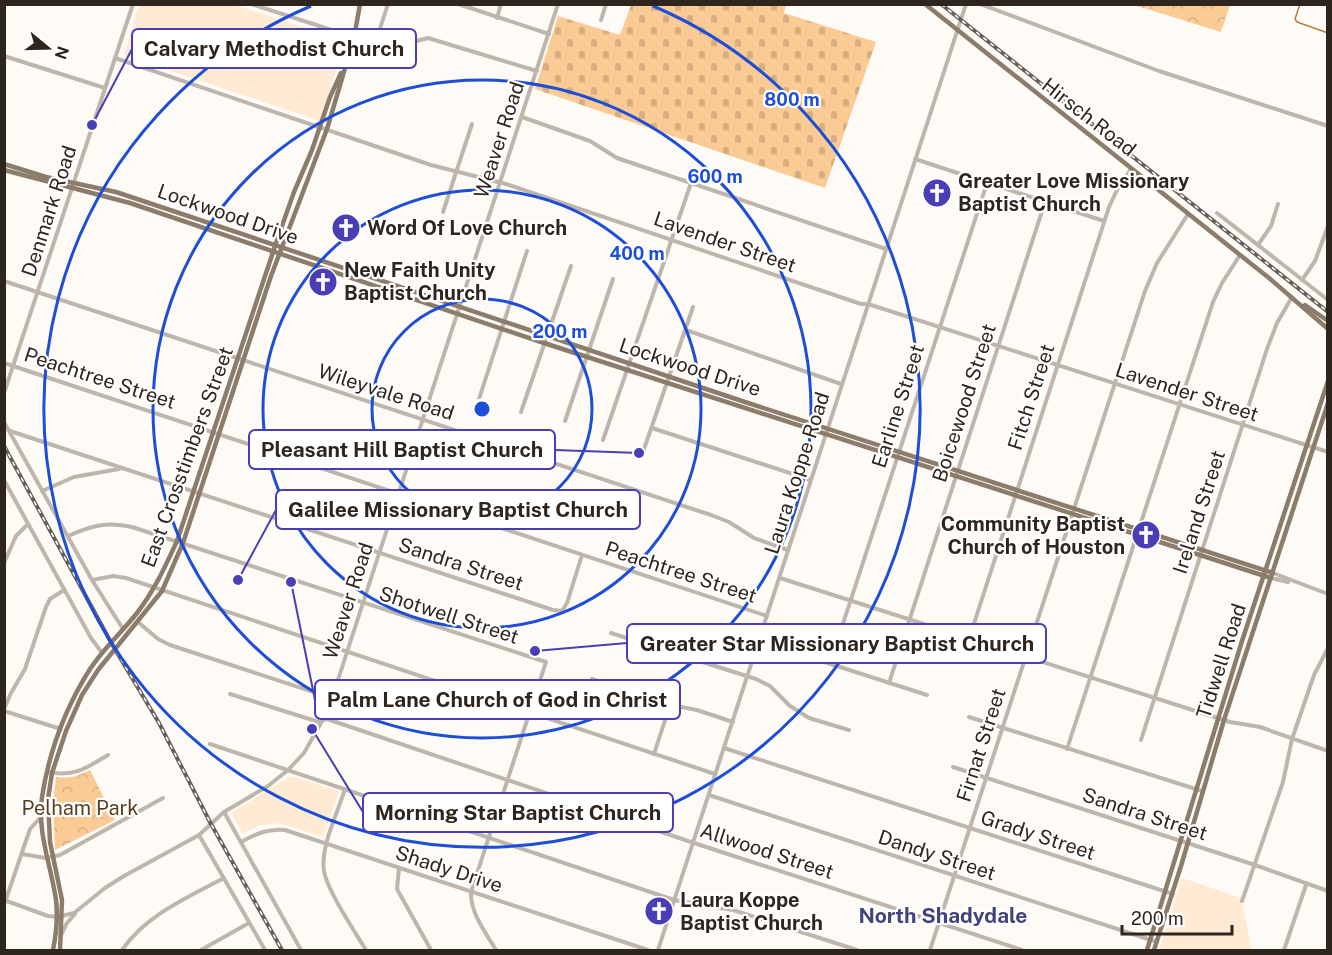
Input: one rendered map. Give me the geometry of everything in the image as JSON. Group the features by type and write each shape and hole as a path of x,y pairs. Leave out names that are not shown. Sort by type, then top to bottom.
{"main road":[{"name":"East Crosstimbers Street","path":"241,359 327,129 354,38 360,4"},
{"name":"Hirsch Road","path":"925,4 1240,255 1328,329"},
{"name":"East Crosstimbers Street","path":"63,730 98,670 162,591 200,495 274,248 330,97 346,62"},
{"name":"Lockwood Drive","path":"4,164 22,172"},
{"name":"Lockwood Drive","path":"4,170 22,172 74,186 96,186 280,251 461,307 827,431"},
{"path":"297,186 303,190"},
{"name":"Lockwood Drive","path":"413,294 459,314 544,343 957,473 1017,489 1201,556 1264,577 1272,576"},
{"name":"Hirsch Road","path":"1292,297 1328,321"},
{"name":"Tidwell Road","path":"1147,951 1242,641 1328,381"},
{"path":"1321,402 1327,404"},
{"name":"Tidwell Road","path":"1154,951 1224,720 1327,404"},
{"name":"East Crosstimbers Street","path":"59,916 42,832 42,800 63,730 76,692 102,654 155,588 180,542 193,492 217,432"},
{"name":"Lockwood Drive","path":"957,473 1015,495 1138,528 1203,549 1266,571 1272,576"},
{"path":"1286,510 1292,512"},
{"path":"1242,641 1249,644"},
{"name":"East Crosstimbers Street","path":"50,773 48,825 62,900 59,916"},
{"path":"59,916 60,951"},
{"path":"53,951 59,916"}],"street":[{"name":"Denmark Road","path":"4,393 133,4"},
{"path":"250,4 375,44 388,47 428,38 537,71"},
{"path":"375,44 388,4"},
{"path":"458,4 549,34"},
{"path":"497,18 501,4"},
{"name":"Weaver Road","path":"59,916 77,911 105,888 199,835 224,812 268,786 304,753 322,721 332,698 424,421 558,4"},
{"path":"601,20 606,4"},
{"name":"Laura Koppe Road","path":"658,951 966,4"},
{"path":"980,4 1160,71 1328,126"},
{"path":"4,56 105,88"},
{"name":"Lavender Street","path":"115,58 431,165 501,183 861,304 868,304 1328,452"},
{"path":"522,117 590,141 617,158 886,249"},
{"path":"443,212 472,124"},
{"path":"915,159 1104,221"},
{"name":"Fitch Street","path":"969,639 1104,221 1117,190 1131,170"},
{"path":"603,440 691,183"},
{"name":"Earline Street","path":"838,639 987,183"},
{"name":"Boicewood Street","path":"889,683 1045,202"},
{"path":"1258,245 1270,226 1278,204"},
{"path":"1217,213 1328,300"},
{"name":"Firnat Street","path":"930,951 1145,291 1157,263 1188,214"},
{"path":"1302,280 1315,261 1328,225"},
{"path":"479,399 527,251"},
{"path":"1068,749 1213,302 1240,255"},
{"path":"521,412 571,266"},
{"path":"566,421 614,279"},
{"name":"Wileyvale Road","path":"4,281 711,515 729,522 754,538 788,550"},
{"name":"Ireland Street","path":"1141,740 1267,349 1277,323 1292,297"},
{"path":"644,452 693,307"},
{"path":"686,330 842,384"},
{"name":"Peachtree Street","path":"4,363 767,616"},
{"path":"4,422 92,580 123,629"},
{"path":"652,428 811,480"},
{"name":"Sandra Street","path":"10,431 380,554 562,611 567,603 582,555"},
{"path":"42,491 74,477 121,469"},
{"path":"4,480 102,654"},
{"path":"4,563 16,536 28,524"},
{"name":"Shotwell Street","path":"68,536 90,526 122,525 546,662 530,713"},
{"path":"92,580 113,576 155,588 716,774"},
{"name":"Lockwood Drive","path":"1272,576 1328,594"},
{"name":"Peachtree Street","path":"780,578 1155,699 1224,720 1260,727 1328,752"},
{"path":"63,730 4,710 10,693 25,669 50,599 64,590"},
{"path":"138,622 158,639 170,645 332,698"},
{"path":"611,633 756,679 770,686 790,706 809,718 849,730"},
{"path":"759,641 927,695"},
{"path":"1242,901 1283,782 1292,739 1314,675 1328,648"},
{"path":"592,679 670,705 690,708 733,722"},
{"name":"Allwood Street","path":"230,694 319,722 327,719 1022,951"},
{"path":"654,754 670,705"},
{"path":"496,951 475,913 471,892 530,713"},
{"path":"969,717 1202,791"},
{"path":"210,744 674,900 734,910 857,951"},
{"name":"Grady Street","path":"724,748 1173,894"},
{"path":"50,773 64,775 77,773 108,755"},
{"name":"Sandra Street","path":"953,767 1328,891"},
{"path":"345,789 326,844 324,871 328,884 366,951"},
{"name":"Dandy Street","path":"709,795 1157,942"},
{"path":"22,854 46,858 60,855 163,798"},
{"path":"224,812 301,951"},
{"path":"42,818 32,825 5,902 59,916"},
{"path":"30,831 37,828 42,832"},
{"name":"Shady Drive","path":"241,842 260,832 273,829 285,830 648,951"},
{"path":"199,835 265,951"},
{"path":"399,868 397,889 431,951"},
{"path":"122,951 134,936 152,920 224,878"},
{"path":"1284,951 1306,885"},
{"path":"61,935 68,921 77,911"},
{"path":"201,951 249,923"}],"shaded area":[{"path":"139,5 235,5 343,40 345,42 320,121 124,55"},
{"path":"291,776 339,791 323,837 279,823 258,826 243,834 231,813"},
{"path":"1182,878 1241,898 1252,950 1159,950"}],"green space":[{"path":"631,5 786,5 784,13 876,42 825,188 535,89 558,16 620,35"},
{"path":"1134,5 1230,5 1221,32"},
{"name":"Pelham Park","path":"90,770 115,820 55,850 53,803 56,777 66,778"}],"waterway":[{"path":"1300,4 1295,19 1297,22 1328,33"}],"railway":[{"path":"941,4 1328,312"},
{"path":"4,446 113,646 159,723 211,824 282,950"}],"place":[{"name":"Calvary Methodist Church","path":"92,125"},
{"name":"Greater Love Missionary Baptist Church","path":"937,193"},
{"name":"Word Of Love Church","path":"346,228"},
{"name":"New Faith Unity Baptist Church","path":"323,282"},
{"name":"Pleasant Hill Baptist Church","path":"639,453"},
{"name":"Community Baptist Church of Houston","path":"1146,535"},
{"name":"Galilee Missionary Baptist Church","path":"238,580"},
{"name":"Palm Lane Church of God in Christ","path":"291,582"},
{"name":"Greater Star Missionary Baptist Church","path":"535,651"},
{"name":"Morning Star Baptist Church","path":"312,729"},
{"name":"Laura Koppe Baptist Church","path":"659,911"}],"district":[{"name":"North Shadydale","path":"943,916"}]}
